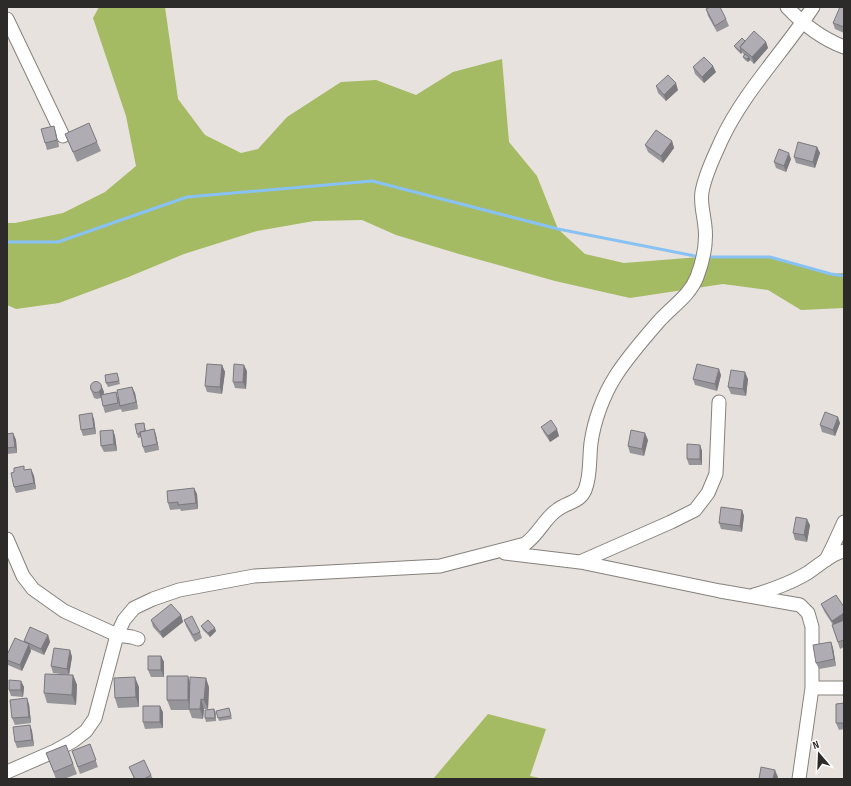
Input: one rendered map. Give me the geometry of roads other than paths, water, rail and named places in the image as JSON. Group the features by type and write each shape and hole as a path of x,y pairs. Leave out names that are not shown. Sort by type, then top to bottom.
{"street":[{"path":"787,7 803,22 832,42 844,47"},
{"path":"7,772 67,744 86,731 95,718 117,635 124,620 134,608 153,599 179,590 254,576 440,566 497,552 525,544 534,538 549,517 559,508 576,501 582,496 586,488 591,442 599,409 607,391 615,377 645,338 661,319 685,296 696,278 704,254 705,228 702,211 702,193 706,176 722,140 738,110 813,7"},
{"path":"7,18 64,136"},
{"path":"580,562 695,510 708,493 716,474 719,402"},
{"path":"826,560 834,546 844,522"},
{"path":"7,539 23,576 33,589 64,611 117,635 138,639"},
{"path":"497,552 580,562 800,605 808,613 812,627 812,688 799,779"},
{"path":"749,596 775,589 804,575 836,554 844,552"},
{"path":"812,688 844,688"}],"waterway":[{"path":"7,242 58,242 187,197 372,181 558,229 700,257"},
{"path":"706,257 770,257 831,274 844,276"}]}
